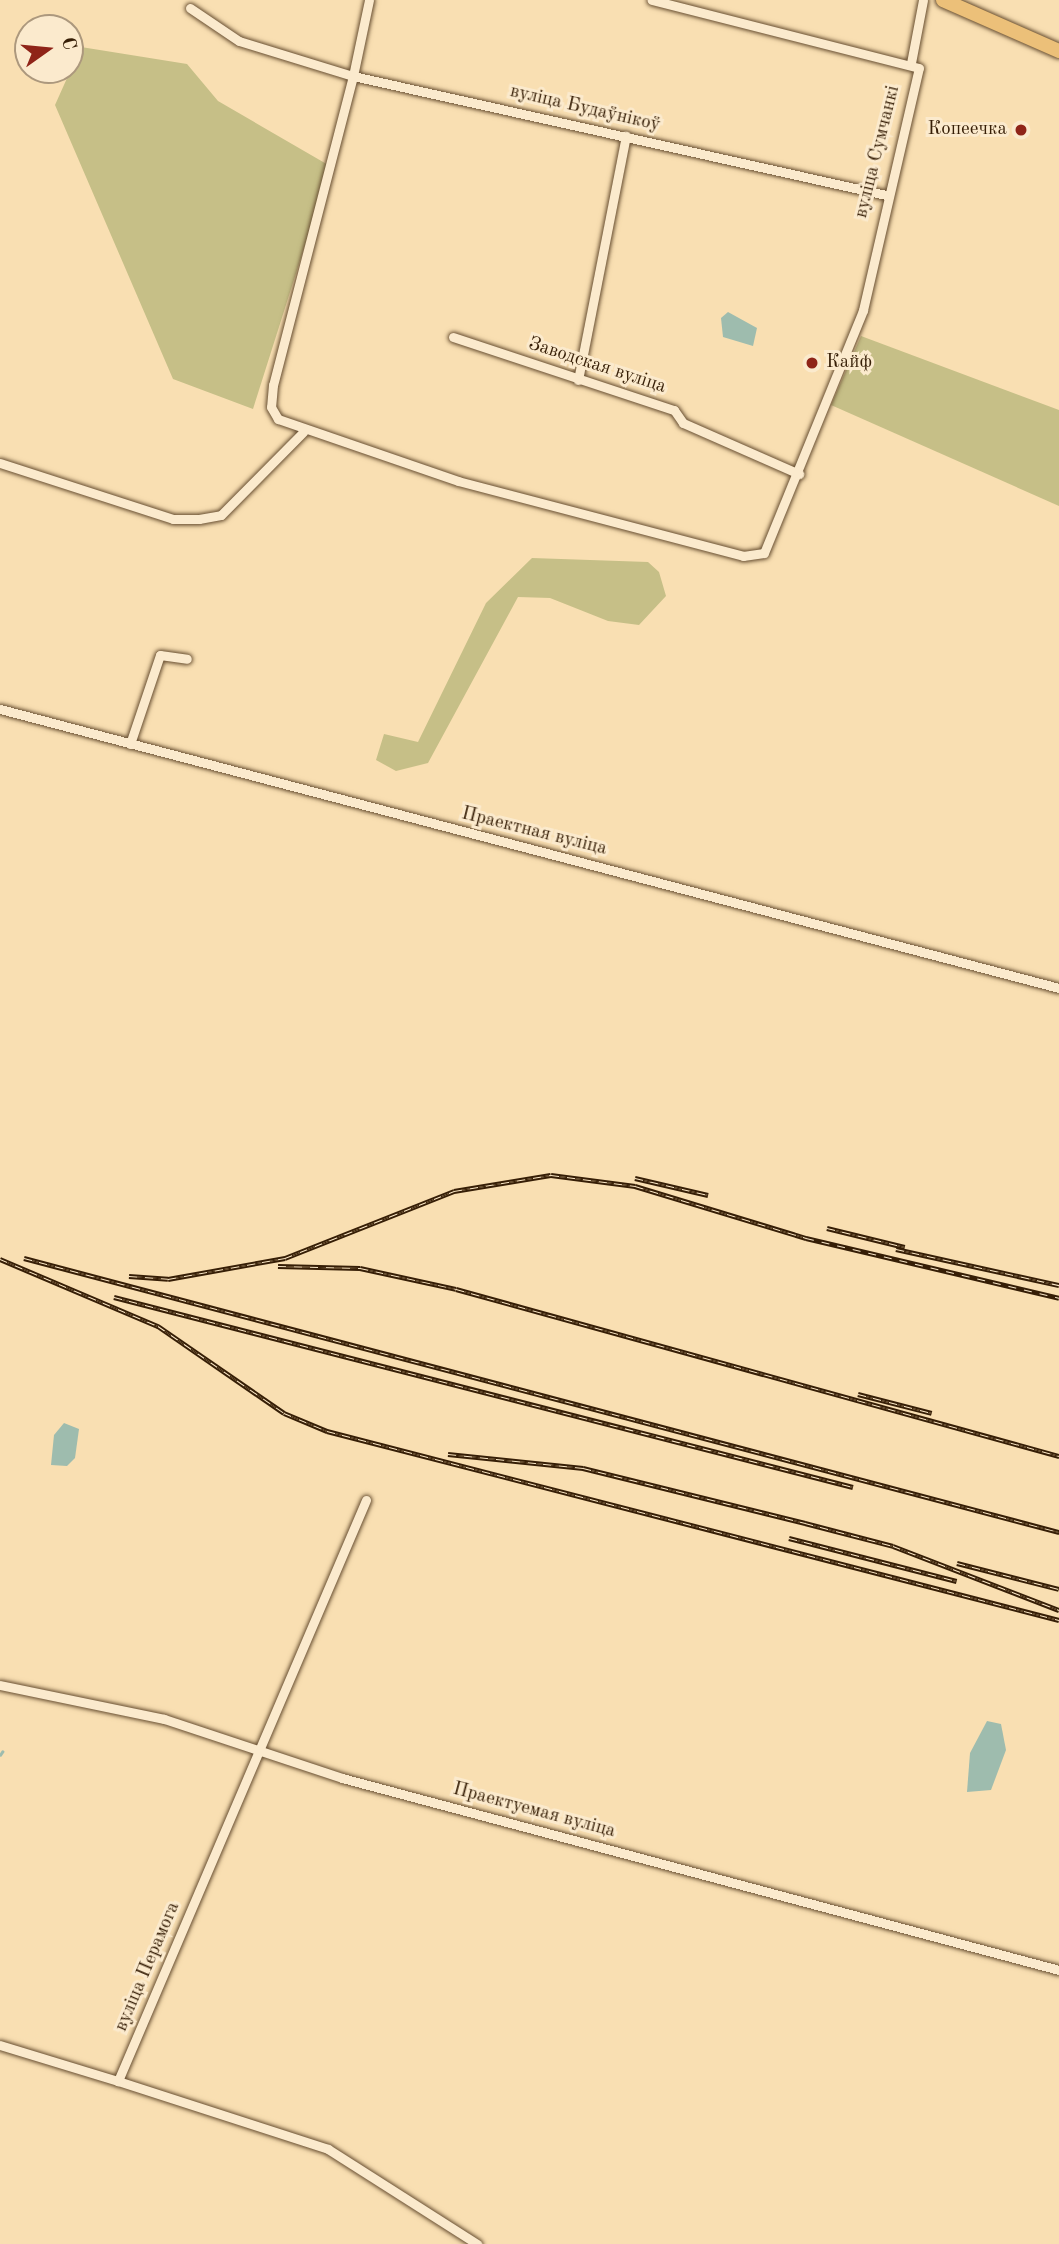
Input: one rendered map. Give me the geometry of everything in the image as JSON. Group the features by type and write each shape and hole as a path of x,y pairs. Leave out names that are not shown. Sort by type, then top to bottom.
{"main road":[{"path":"943,0 1059,51"}],"street":[{"path":"353,76 369,0"},
{"name":"вуліца Сумчанкі","path":"353,76 274,384 271,407 278,419 303,432 458,481 743,556 764,553 773,544 863,310 886,195 919,68 911,63 652,0"},
{"path":"911,63 923,0"},
{"name":"вуліца Будаўнікоў","path":"190,8 239,41 353,76 886,195"},
{"path":"578,380 626,136"},
{"name":"Заводская вуліца","path":"453,337 674,410 683,423 799,474"},
{"path":"0,463 173,519 199,519 221,515 303,432"},
{"path":"130,744 160,655 187,659"},
{"name":"Праектная вуліца","path":"0,709 1059,988"},
{"name":"вуліца Перамога","path":"118,2081 366,1500"},
{"name":"Праектуемая вуліца","path":"0,1685 164,1720 260,1753 1059,1970"},
{"path":"0,2045 328,2149 477,2244"}],"shaded area":[{"path":"84,47 187,64 218,101 330,166 253,409 173,379 55,105 64,84 84,84"},
{"path":"728,312 757,328 753,346 723,337 721,318"},
{"path":"861,336 1059,410 1059,506 831,405"},
{"path":"532,558 648,562 659,572 666,596 639,625 608,621 550,598 518,597 428,763 396,771 376,760 384,734 418,742 486,603"},
{"path":"64,1423 79,1429 75,1458 67,1466 51,1465 54,1435"},
{"path":"987,1721 1001,1724 1006,1750 991,1790 967,1792 970,1753"}],"railway":[{"path":"129,1276 168,1279 285,1258 454,1191 551,1175 635,1186 806,1238 1059,1298"},
{"path":"635,1178 708,1195"},
{"path":"827,1228 905,1247"},
{"path":"896,1249 1059,1285"},
{"path":"24,1258 1059,1532"},
{"path":"0,1259 158,1326 284,1413 327,1431 1059,1620"},
{"path":"278,1266 360,1268 456,1289 1059,1456"},
{"path":"114,1297 853,1487"},
{"path":"858,1394 932,1413"},
{"path":"448,1454 583,1468 805,1523 893,1546 1059,1610"},
{"path":"789,1538 957,1581"},
{"path":"957,1563 1059,1589"}],"place":[{"name":"Копеечка","path":"1021,130"},
{"name":"Кайф","path":"812,363"}]}
